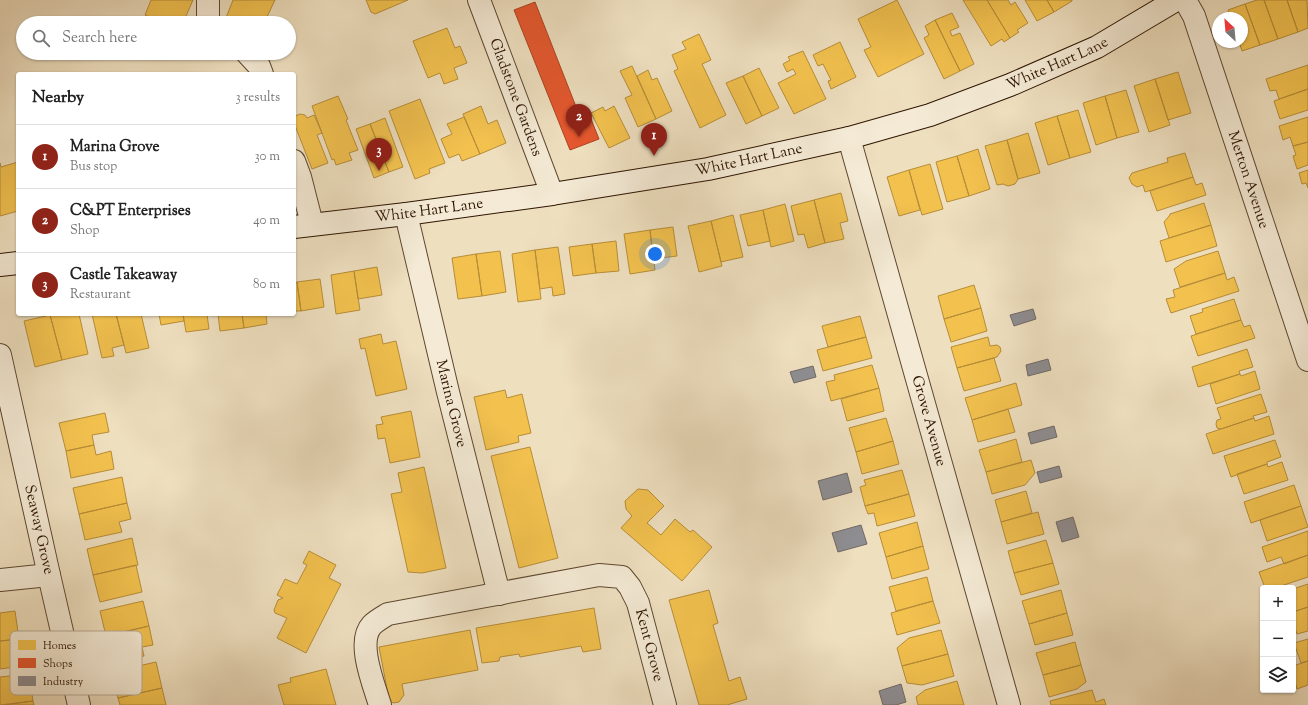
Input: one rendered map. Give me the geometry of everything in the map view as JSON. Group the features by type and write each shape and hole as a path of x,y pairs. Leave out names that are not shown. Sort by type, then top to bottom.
{"street":[{"path":"208,0 208,16"},
{"name":"Gladstone Gardens","path":"479,0 552,194"},
{"name":"White Hart Lane","path":"303,226 406,214 552,194 708,169 849,138 930,115 1010,85 1097,47 1176,0"},
{"name":"Merton Avenue","path":"1185,0 1194,16 1308,360"},
{"path":"253,60 259,66 261,72"},
{"name":"Grove Avenue","path":"849,138 1010,705"},
{"path":"296,166 300,177 303,226"},
{"name":"Marina Grove","path":"406,214 498,594"},
{"path":"0,266 16,263"},
{"name":"Seaway Grove","path":"0,355 62,631"},
{"name":"Kent Grove","path":"498,594 600,574 622,578 630,587 638,603 664,705"},
{"path":"0,580 49,575"},
{"path":"380,705 365,653 366,638 372,625 388,614 498,594"},
{"name":"Seaway Grove","path":"77,695 79,705"}],"building: Homes":[{"path":"151,0 193,0 186,16 145,15"},
{"path":"233,0 275,0 267,16 227,16"},
{"path":"366,0 408,0 375,14 371,12"},
{"path":"897,0 924,54 878,77 864,50 871,47 858,19"},
{"path":"963,0 987,0 1010,38 1004,42 1002,39 991,46"},
{"path":"987,0 1008,0 1011,5 1015,2 1028,23 1017,30 1019,32 1010,38"},
{"path":"1025,0 1047,0 1054,12 1037,21"},
{"path":"1047,0 1072,0 1072,1 1054,12"},
{"path":"1257,0 1264,0 1278,39 1260,45 1245,4"},
{"path":"1264,0 1287,0 1298,32 1278,39"},
{"path":"1287,0 1307,0 1308,28 1298,32"},
{"path":"1245,4 1248,12 1228,12 1228,10"},
{"path":"1248,12 1260,45 1242,51 1241,48 1248,48"},
{"path":"952,13 959,27 950,31 952,36 960,33 974,64 960,71 935,20"},
{"path":"935,20 960,71 944,79 924,38 929,35 925,26"},
{"path":"447,28 455,48 460,46 467,63 454,68 458,79 444,84 440,73 428,78 413,41"},
{"path":"699,34 711,60 702,64 726,115 700,128 674,71 678,69 672,55 686,49 682,42"},
{"path":"840,42 856,77 831,89 828,81 831,80 823,64 818,66 813,55"},
{"path":"803,51 826,99 794,114 778,83 796,74 793,69 787,72 783,64 790,60 788,57"},
{"path":"1308,65 1308,89 1279,99 1276,90 1270,91 1266,79"},
{"path":"632,66 656,119 638,127 625,98 632,95 620,71"},
{"path":"759,68 779,108 762,116 743,76"},
{"path":"648,70 652,80 657,78 672,111 656,119 637,76"},
{"path":"1178,72 1191,113 1168,120 1155,79"},
{"path":"743,76 762,116 746,124 726,83"},
{"path":"1155,79 1170,125 1149,132 1134,86"},
{"path":"1308,89 1308,110 1280,119 1274,101"},
{"path":"1126,90 1139,132 1117,138 1105,96"},
{"path":"338,96 348,119 346,120 358,150 349,153 352,160 336,165 334,159 332,160 312,106"},
{"path":"1105,96 1117,138 1096,145 1083,103"},
{"path":"420,99 445,163 429,169 430,173 415,179 389,111"},
{"path":"481,106 488,124 497,120 506,143 480,154 463,114"},
{"path":"614,106 630,138 609,148 591,113 603,107 605,111"},
{"path":"1078,110 1091,152 1070,158 1057,116"},
{"path":"300,114 305,115 307,118 314,115 322,133 317,135 328,163 312,169 296,128 296,116"},
{"path":"1057,116 1070,158 1048,165 1035,123"},
{"path":"464,117 480,154 462,161 459,154 449,158 441,139 452,134 447,124"},
{"path":"1308,117 1308,142 1293,146 1290,137 1283,140 1279,126"},
{"path":"385,118 403,167 389,172 370,124"},
{"path":"370,124 389,172 374,178 356,129"},
{"path":"1028,133 1040,173 1018,179 1007,140"},
{"path":"1007,140 1018,179 1015,184 1008,186 1003,184 997,185 985,146"},
{"path":"1308,142 1308,165 1297,169 1293,156 1296,155 1293,146"},
{"path":"978,149 990,189 969,196 957,156"},
{"path":"1185,153 1193,177 1145,192 1143,185 1137,187 1132,184 1129,178 1132,173 1168,162 1167,158"},
{"path":"957,156 969,196 947,202 936,162"},
{"path":"0,163 1,167 16,163 16,212 0,216"},
{"path":"930,164 943,209 922,215 909,170"},
{"path":"909,170 920,210 899,216 887,177"},
{"path":"1308,170 1308,188 1306,183 1302,184 1299,173"},
{"path":"1193,177 1196,185 1202,183 1206,195 1157,211 1150,191"},
{"path":"841,193 848,221 840,223 844,239 825,243 814,200"},
{"path":"814,200 825,243 808,248 804,234 798,235 791,206"},
{"path":"1204,203 1211,225 1169,238 1164,222 1170,214"},
{"path":"785,204 794,241 771,247 763,210"},
{"path":"763,210 770,241 748,246 740,215"},
{"path":"733,215 743,257 721,262 711,221"},
{"path":"711,221 722,266 699,272 688,226"},
{"path":"1211,225 1217,246 1166,262 1160,241"},
{"path":"673,227 677,256 653,259 650,230"},
{"path":"650,230 655,270 630,274 624,234"},
{"path":"616,241 619,271 596,273 592,244"},
{"path":"592,244 596,273 573,276 569,247"},
{"path":"558,247 565,294 553,296 552,287 540,289 535,250"},
{"path":"535,250 541,299 518,302 512,254"},
{"path":"500,251 506,292 482,296 476,254"},
{"path":"1218,251 1225,273 1180,287 1174,269 1186,261"},
{"path":"476,254 482,296 458,299 452,258"},
{"path":"377,267 382,295 358,299 354,271"},
{"path":"354,271 360,310 336,314 331,275"},
{"path":"1225,273 1227,280 1234,277 1239,291 1171,313 1166,299 1175,297 1173,290"},
{"path":"320,279 324,307 301,311 297,282"},
{"path":"297,282 301,311 296,311"},
{"path":"974,285 981,308 944,319 938,296"},
{"path":"1234,299 1241,320 1196,334 1190,316 1203,312 1202,309"},
{"path":"981,308 987,331 951,342 944,319"},
{"path":"50,316 79,316 88,354 62,360"},
{"path":"50,316 62,360 35,367 24,321"},
{"path":"92,316 117,316 124,345 112,348 114,356 102,358"},
{"path":"117,316 141,316 149,348 126,353"},
{"path":"159,316 183,316 184,321 161,325"},
{"path":"183,316 207,316 209,329 186,332"},
{"path":"218,316 242,316 244,328 220,331"},
{"path":"242,316 266,316 267,324 244,328"},
{"path":"860,316 866,337 828,347 822,326"},
{"path":"1241,320 1244,327 1250,325 1255,338 1198,356 1191,336"},
{"path":"381,334 383,344 396,341 407,389 376,396 365,348 361,349 359,339"},
{"path":"866,337 872,358 823,371 817,350"},
{"path":"988,337 990,346 997,345 1000,347 1001,351 997,357 957,368 951,347"},
{"path":"1247,349 1253,367 1239,371 1240,374 1198,387 1192,367"},
{"path":"994,358 1001,381 964,391 957,368"},
{"path":"872,365 879,388 831,401 826,382 835,380 834,375"},
{"path":"1255,371 1260,389 1216,404 1210,384 1240,374 1241,376"},
{"path":"1016,383 1022,405 972,420 965,398"},
{"path":"879,388 884,411 847,421 841,399"},
{"path":"505,390 507,398 522,394 531,433 518,436 519,442 486,450 474,397"},
{"path":"1261,394 1267,412 1221,429 1217,428 1217,420 1221,419 1217,408"},
{"path":"1008,409 1015,432 978,442 972,420"},
{"path":"411,411 420,457 390,463 385,438 378,439 376,425 383,424 381,417"},
{"path":"105,413 109,432 92,435 94,445 66,451 59,423"},
{"path":"1269,416 1274,434 1213,454 1206,434 1254,418 1255,421"},
{"path":"886,418 893,441 856,452 849,428"},
{"path":"1016,439 1022,462 986,472 979,450"},
{"path":"1275,440 1281,457 1267,462 1267,464 1231,477 1224,456"},
{"path":"893,441 899,464 862,474 856,452"},
{"path":"94,445 96,455 111,451 114,469 71,478 66,451"},
{"path":"530,447 558,558 519,568 491,456"},
{"path":"1031,460 1035,473 1025,485 992,494 986,472"},
{"path":"1282,462 1288,480 1244,494 1237,474 1267,464 1268,467"},
{"path":"424,467 446,568 422,573 408,572 391,494 402,492 398,473"},
{"path":"902,470 909,494 865,506 860,487 866,485 864,480"},
{"path":"122,477 127,503 79,514 73,488"},
{"path":"1294,485 1301,506 1251,523 1244,502"},
{"path":"638,489 648,490 664,506 647,523 661,535 675,519 690,532 693,530 712,547 682,581 621,528 632,516 626,509 625,501"},
{"path":"1026,491 1032,513 1001,522 995,500"},
{"path":"909,494 915,516 877,526 874,513 868,514 865,506"},
{"path":"127,503 131,519 119,522 122,532 85,540 79,514"},
{"path":"1301,506 1308,527 1267,541 1260,520"},
{"path":"1038,512 1044,534 1007,544 1001,522"},
{"path":"917,522 923,546 886,557 879,533"},
{"path":"1308,531 1308,555 1284,564 1281,557 1267,562 1262,547"},
{"path":"132,538 138,565 93,575 87,549"},
{"path":"1046,540 1053,563 1014,573 1008,551"},
{"path":"923,546 929,569 892,579 886,557"},
{"path":"309,551 336,565 329,578 341,584 306,653 277,638 287,618 275,613 274,610 278,600 283,598 277,595 285,579 297,584 307,565 303,563"},
{"path":"1308,555 1308,577 1284,585 1264,585 1259,572"},
{"path":"1053,563 1059,584 1021,595 1014,573"},
{"path":"136,565 142,592 100,602 93,575"},
{"path":"927,577 933,601 896,611 889,587"},
{"path":"1308,584 1308,607 1296,611 1296,588"},
{"path":"709,590 718,623 713,625 729,681 740,677 747,699 727,705 699,705 669,600"},
{"path":"1061,590 1067,613 1029,624 1022,601"},
{"path":"143,601 149,626 128,631 105,631 100,611"},
{"path":"933,601 940,623 897,635 891,613"},
{"path":"1308,607 1308,631 1297,634 1296,611"},
{"path":"594,608 601,649 583,652 581,646 520,657 519,654 500,657 499,661 482,663 476,628"},
{"path":"15,611 18,631 10,631 10,640 0,641 0,613"},
{"path":"1067,613 1073,635 1035,645 1029,624"},
{"path":"149,626 153,645 142,647 142,631 128,631"},
{"path":"470,630 478,670 402,684 404,695 399,702 393,703 389,699 379,647"},
{"path":"941,630 948,654 902,666 897,648 909,638"},
{"path":"1308,639 1308,661 1301,663 1296,649 1296,642"},
{"path":"10,640 10,668 0,669 0,641"},
{"path":"1075,642 1081,665 1043,675 1036,653"},
{"path":"948,654 954,676 922,685 907,683 902,666"},
{"path":"1308,661 1308,685 1297,689 1296,686 1296,665"},
{"path":"156,662 162,688 142,693 142,665"},
{"path":"1081,665 1086,682 1077,689 1049,697 1043,675"},
{"path":"326,669 336,705 284,705 278,685 291,682 290,678"},
{"path":"10,676 10,695 32,695 33,701 0,705 0,677"},
{"path":"957,681 964,705 918,705 916,697 925,690"},
{"path":"162,688 166,705 120,705 118,698 131,695 142,695 142,693"},
{"path":"1092,690 1096,702 1104,699 1106,705 1051,705 1050,701"},
{"path":"117,695 131,695 118,698"},
{"path":"33,701 34,705 5,705"}],"building: Shops":[{"path":"535,2 582,122 591,119 599,139 570,150 514,10"}],"building: Industry":[{"path":"1033,309 1036,319 1014,326 1010,315"},
{"path":"1048,359 1051,370 1028,376 1026,365"},
{"path":"813,366 816,377 794,383 790,372"},
{"path":"1054,426 1057,437 1031,444 1028,433"},
{"path":"1059,466 1062,477 1040,483 1037,472"},
{"path":"847,473 852,492 823,500 818,481"},
{"path":"1073,517 1079,537 1062,542 1056,522"},
{"path":"861,525 867,544 838,552 832,533"},
{"path":"901,684 906,702 896,705 883,705 879,691"}],"place":[{"name":"C&PT Enterprises","path":"579,137"},
{"name":"Marina Grove","path":"654,156"},
{"name":"Castle Takeaway","path":"379,171"}]}
